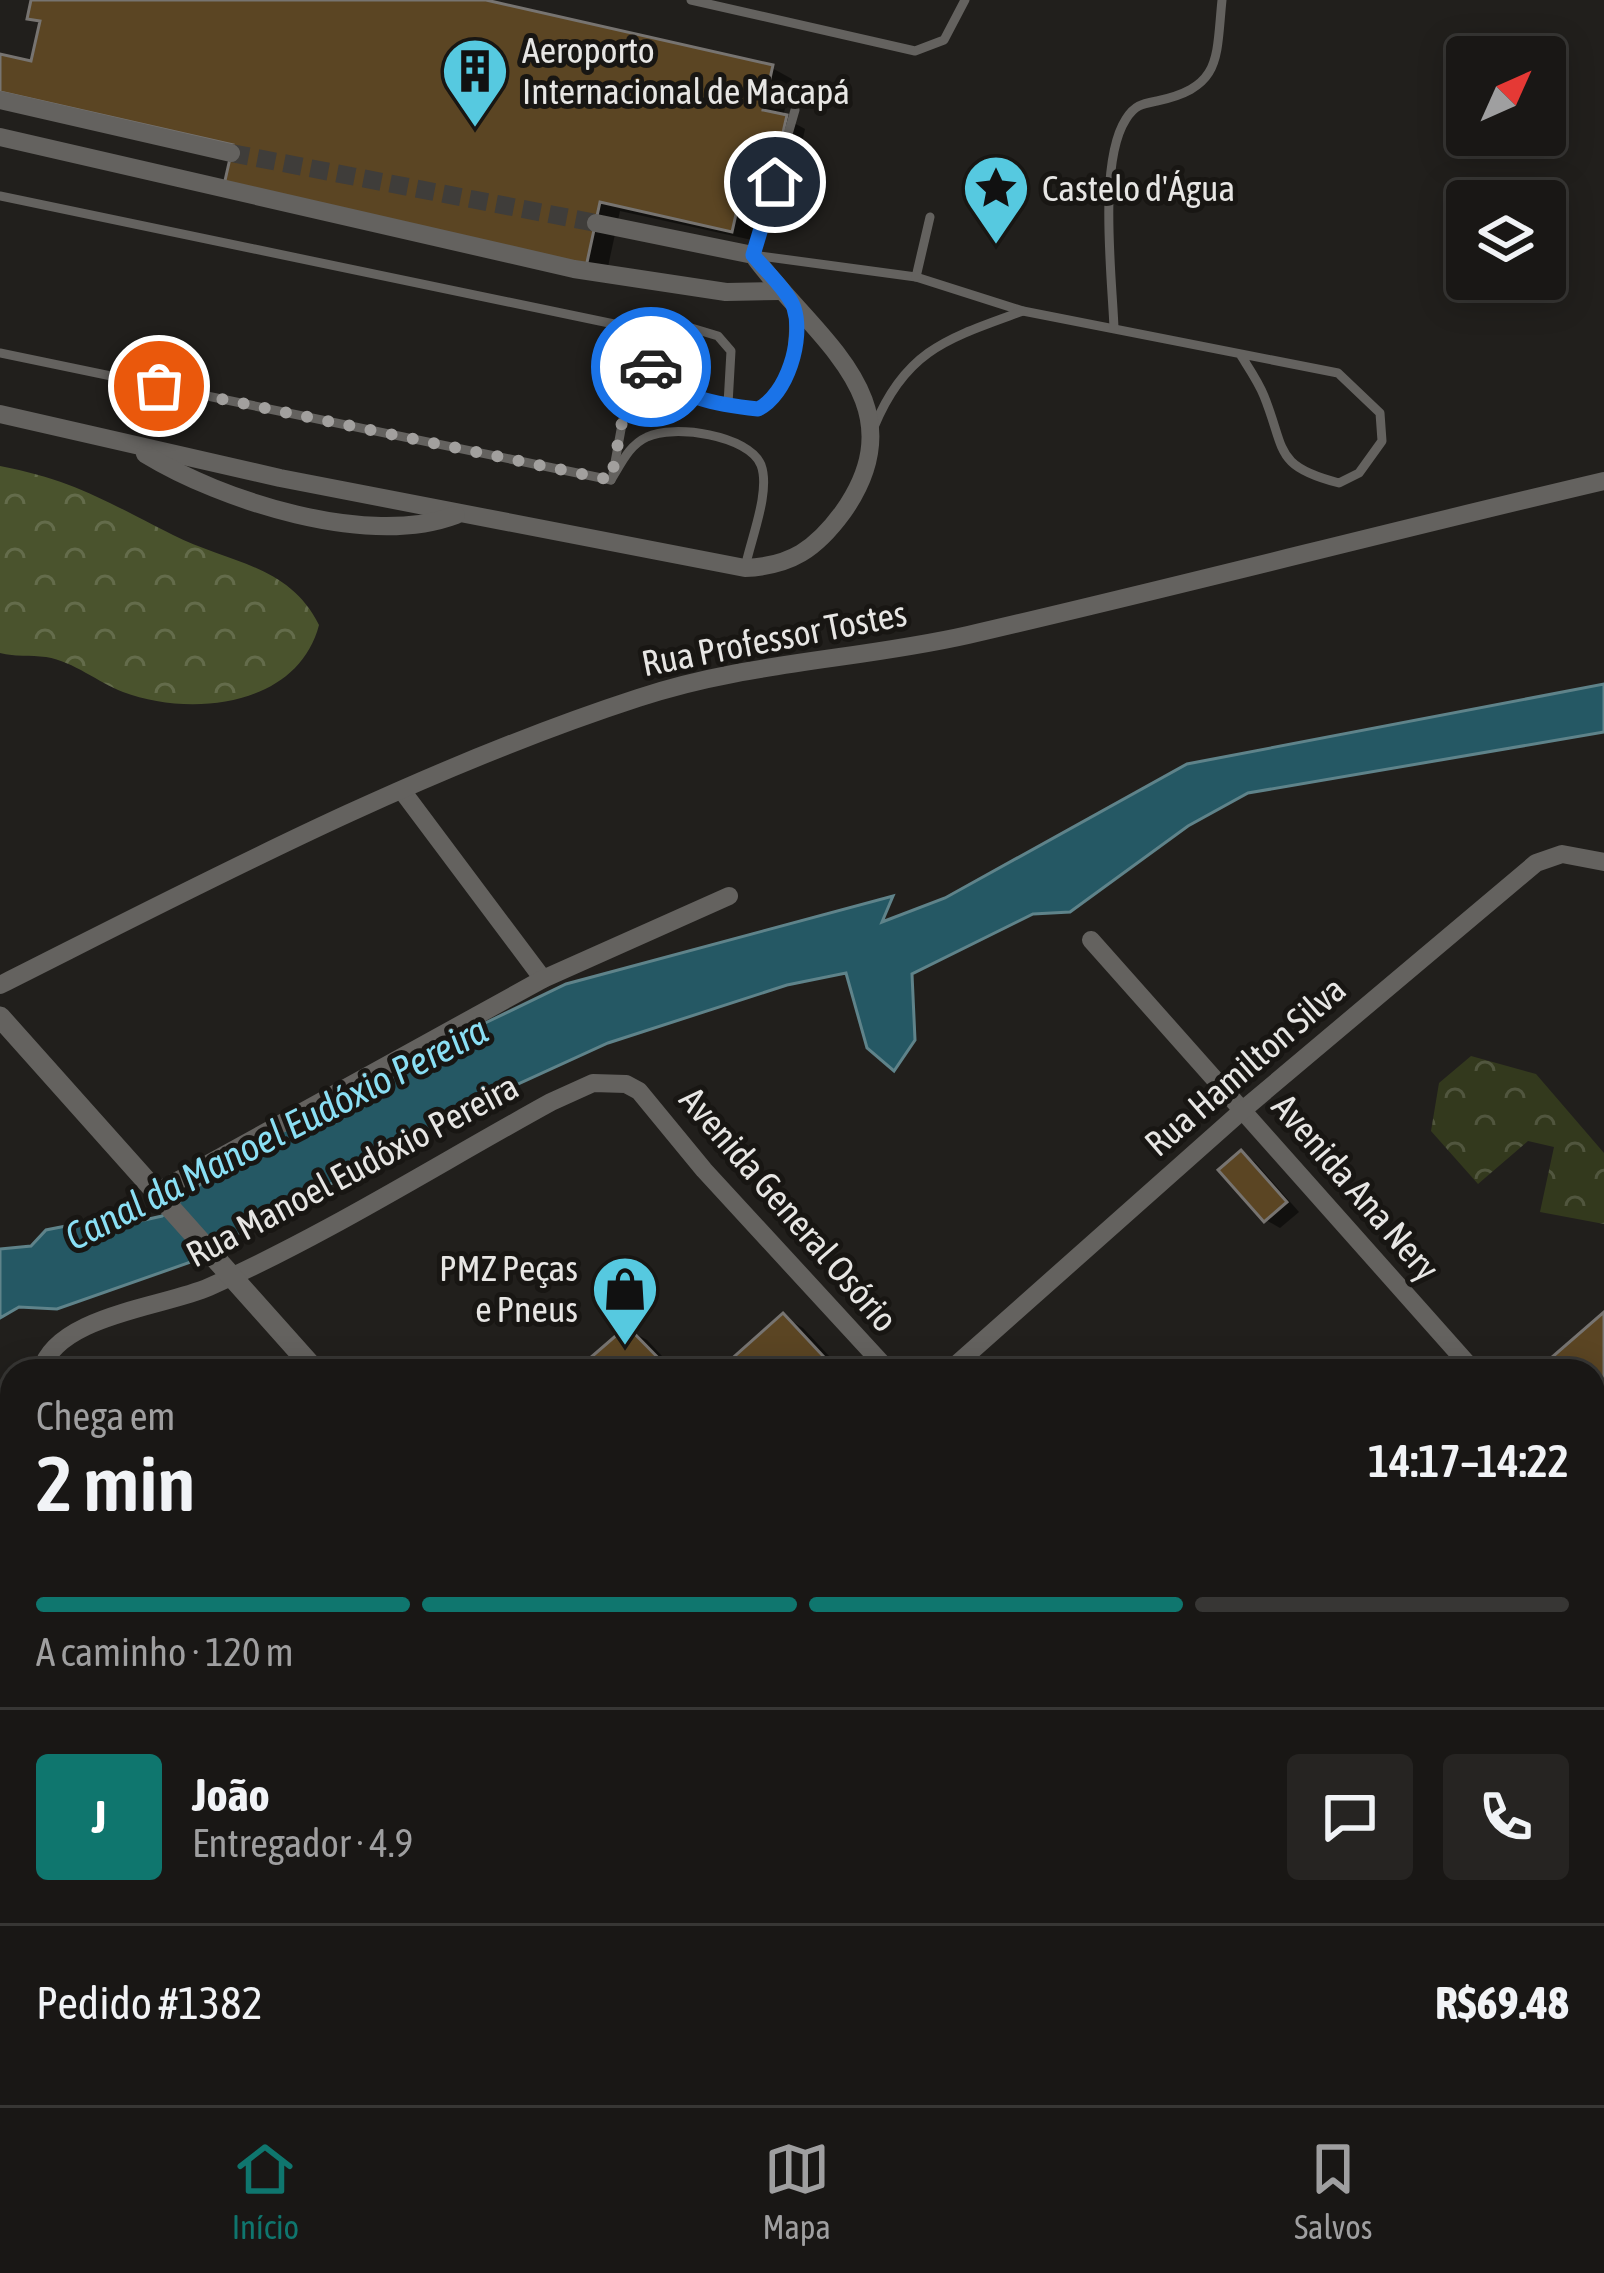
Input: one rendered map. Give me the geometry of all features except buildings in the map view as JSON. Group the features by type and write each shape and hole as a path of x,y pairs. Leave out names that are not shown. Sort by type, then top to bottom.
{"street":[{"path":"0,100 231,154"},
{"path":"0,137 574,269 726,292 780,291"},
{"path":"0,414 457,514 745,568 796,560 834,524 862,481 873,429 858,382 840,352 780,291 753,255 596,223"},
{"path":"130,446 190,482 258,504 389,528 425,526 457,514"},
{"name":"Rua Professor Tostes","path":"0,985 236,866 403,792 531,736 697,680 962,636 1604,482"},
{"path":"403,792 543,979"},
{"name":"Rua Hamilton Silva","path":"963,1359 1244,1109 1536,863 1562,854 1604,862"},
{"name":"Rua Manoel Eudóxio Pereira","path":"163,1195 543,979 729,896"},
{"name":"Avenida Ana Nery","path":"1091,940 1463,1359"},
{"path":"0,1017 306,1359"},
{"name":"Rua Manoel Eudóxio Pereira","path":"50,1359 58,1347 97,1322 191,1293 225,1266 593,1083 626,1084 639,1091"},
{"name":"Avenida General Osório","path":"639,1091 704,1170 878,1359"}],"lane":[{"path":"691,0 915,51 944,40 965,0"},
{"path":"1114,328 1108,194 1124,122 1138,105 1196,92 1209,77 1222,0"},
{"path":"796,110 753,255 916,278 1023,311 1338,373 1379,413 1382,441 1359,473 1339,483 1305,475 1283,458 1265,397 1240,354"},
{"path":"0,196 614,324 637,343 663,382 758,409 779,392 794,341 794,306"},
{"path":"916,278 930,217"},
{"path":"873,429 898,379 929,350 1023,311"},
{"path":"644,356 688,326 718,336 731,351 728,404"},
{"path":"611,480 637,343"},
{"path":"0,353 611,480"},
{"path":"611,480 625,455 652,434 693,434 749,450 763,469 763,486 745,568"}],"green space":[{"path":"0,466 70,486 274,577 306,605 319,625 307,652 266,689 210,704 150,700 57,660 0,653"},
{"path":"1471,1056 1536,1074 1604,1153 1604,1224 1540,1212 1554,1147 1528,1141 1478,1184 1431,1131 1439,1083"}],"water":[{"path":"1604,684 1604,732 1248,793 1188,826 1070,912 1033,914 912,974 915,1040 894,1071 867,1048 846,973 787,985 608,1043 459,1111 391,1162 288,1199 205,1257 57,1309 19,1307 0,1318 0,1249 31,1246 46,1230 81,1223 109,1228 162,1216 238,1153 455,1047 481,1025 566,984 893,896 882,922 945,898 1187,764"}],"tunnel":[{"path":"231,153 596,223"}],"way so far":[{"path":"159,386 611,480 637,343 651,367"}],"place":[{"name":"Aeroporto Internacional de Macapá","path":"475,130"},
{"name":"Castelo d'Água","path":"996,247"},
{"name":"PMZ Peças e Pneus","path":"625,1348"}],"route":[{"path":"651,367 663,382 694,396 758,409 772,403 786,377 794,341 794,306 753,255 775,182"}],"water label":[{"name":"Canal da Manoel Eudóxio Pereira","path":"276,1133"}]}
